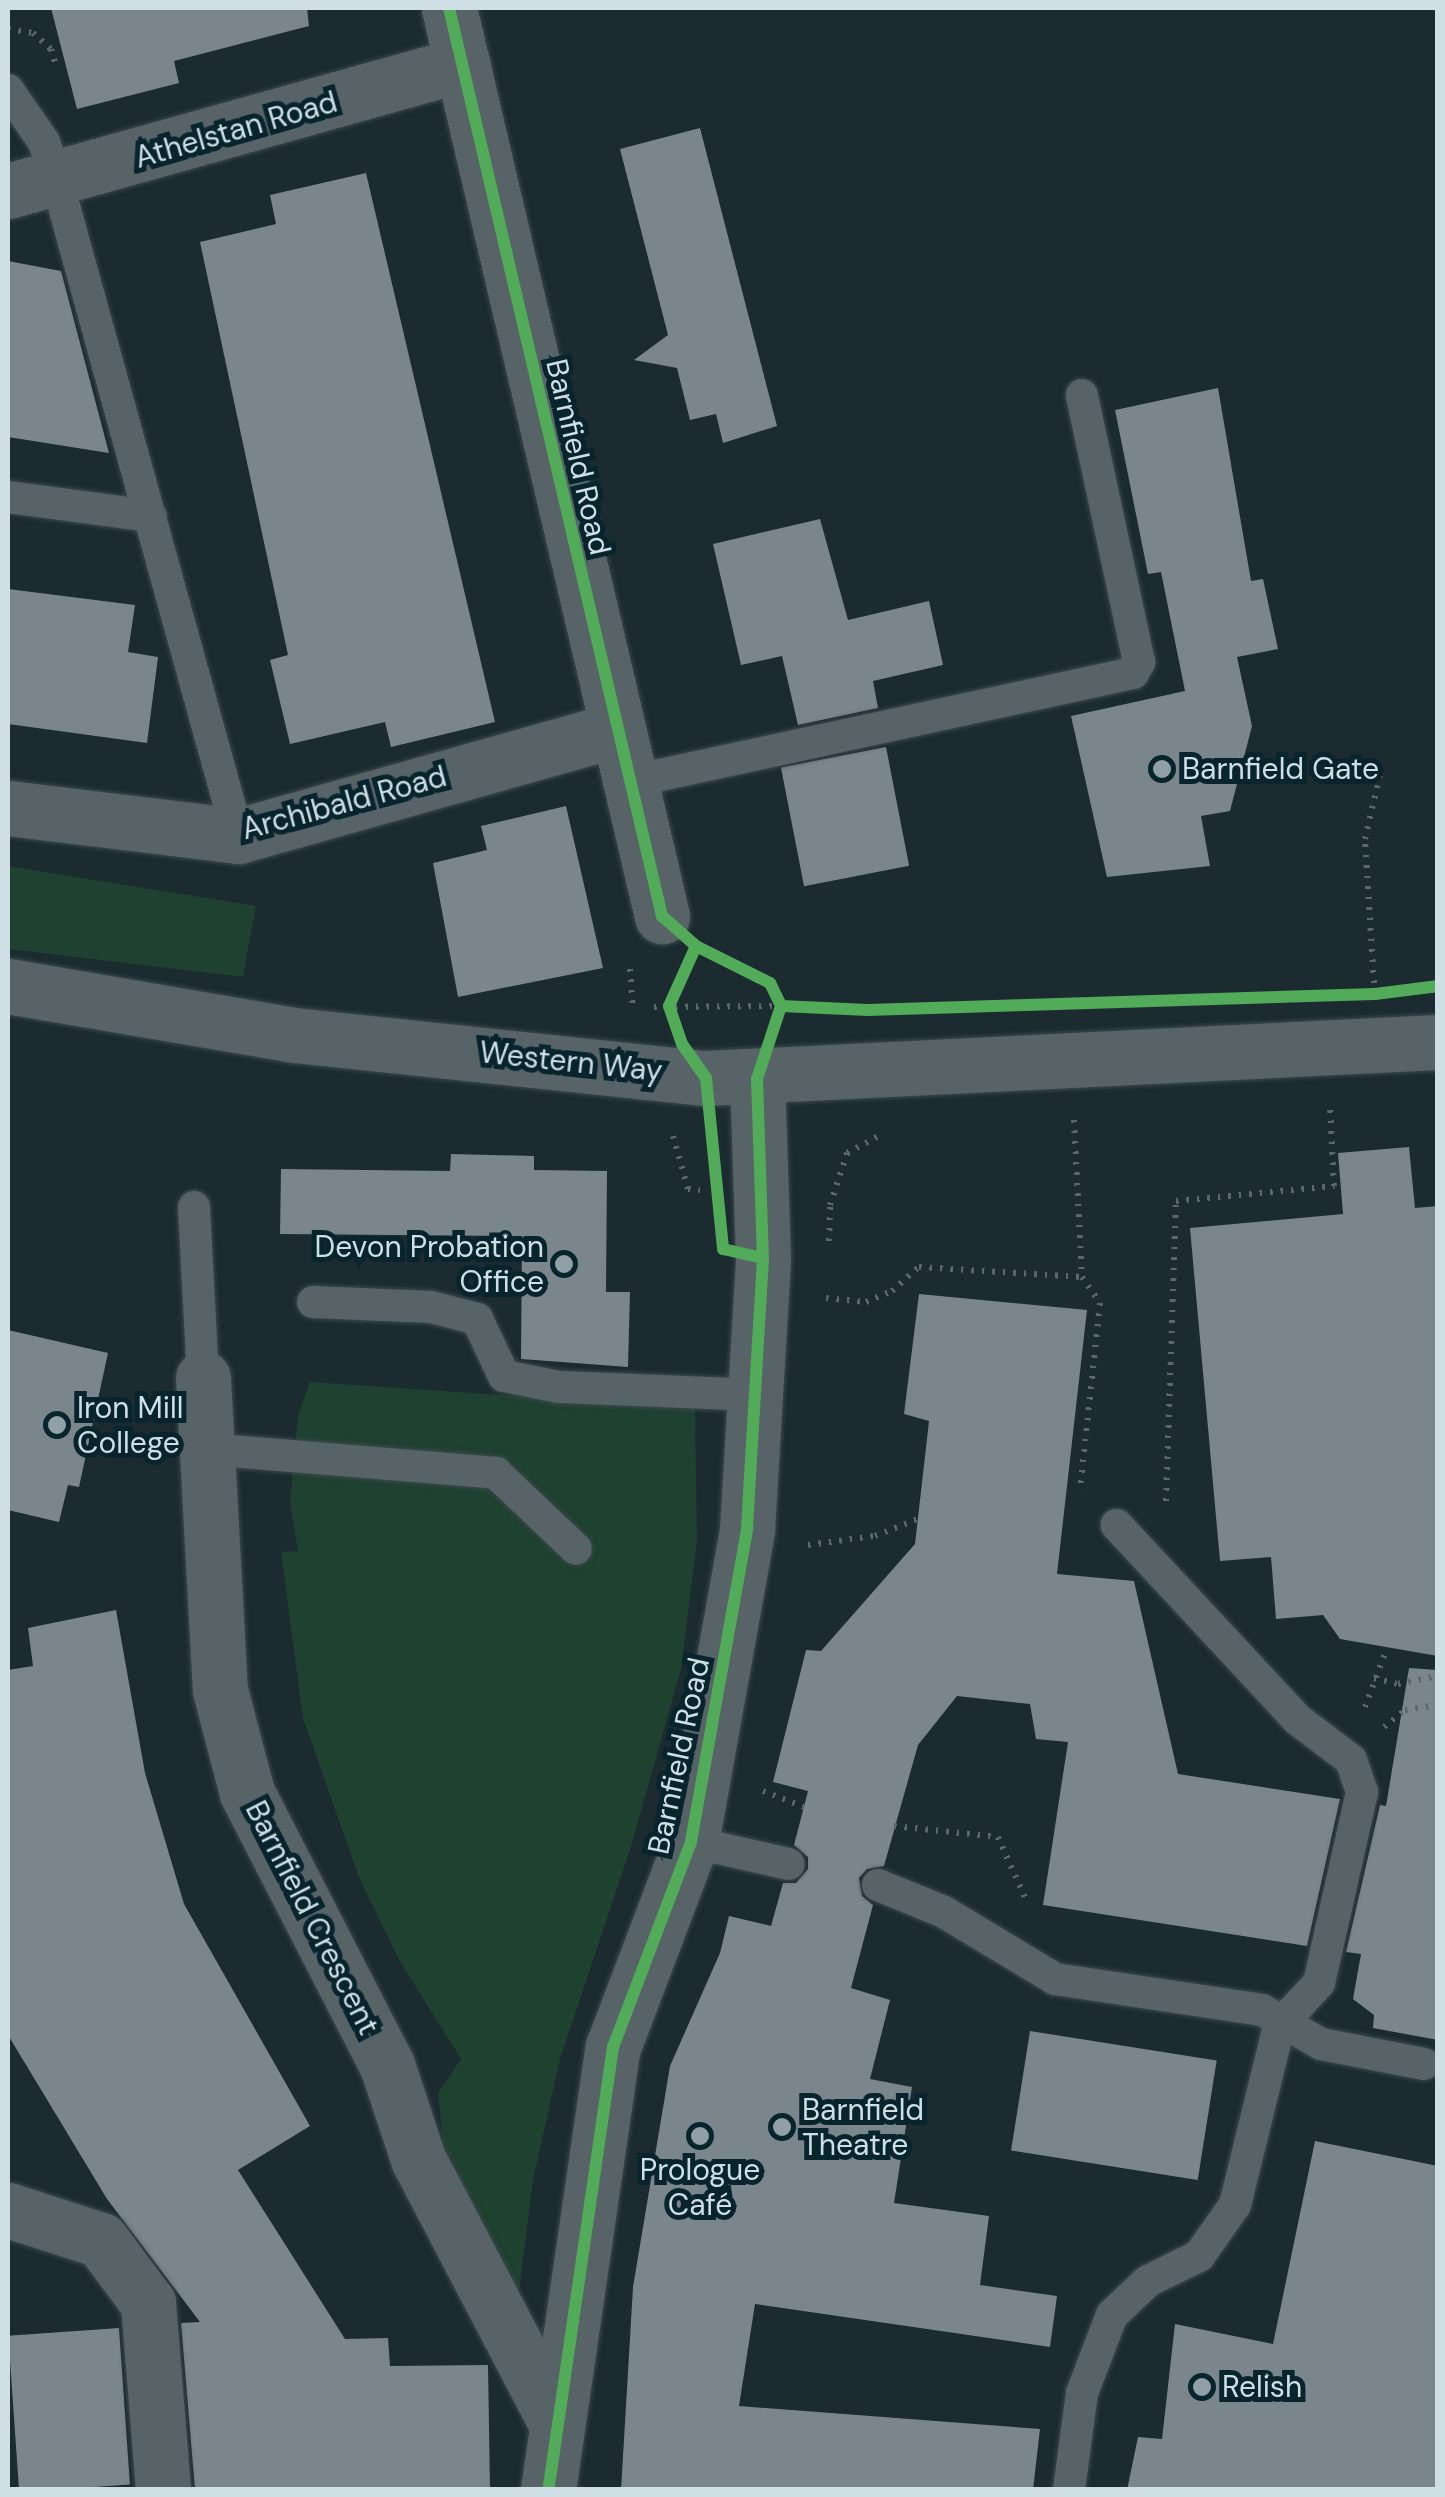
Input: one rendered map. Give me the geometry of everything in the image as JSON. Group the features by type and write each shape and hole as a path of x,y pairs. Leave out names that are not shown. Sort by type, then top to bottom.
{"street":[{"name":"Barnfield Road","path":"450,8 662,916"},
{"name":"Athelstan Road","path":"32,186 463,64"},
{"name":"Archibald Road","path":"8,808 238,836 616,730"},
{"name":"Western Way","path":"8,986 294,1035 732,1078 1438,1042"},
{"name":"Barnfield Road","path":"548,2490 555,2421 613,2047 690,1842 746,1530 763,1258 732,1078"},
{"name":"Barnfield Crescent","path":"203,1378 220,1690 247,1793 387,2064 418,2158 555,2421"},
{"path":"8,2210 101,2240 148,2303 163,2490"}],"lane":[{"path":"8,90 44,142 32,186 151,516 238,836"},
{"path":"628,782 1133,673 1139,662 1082,396"},
{"path":"8,497 151,516"},
{"path":"194,1207 203,1378"},
{"path":"313,1302 431,1307 477,1319 504,1376 559,1386 755,1394"},
{"path":"207,1449 496,1473 576,1549"},
{"path":"1069,2490 1082,2393 1112,2316 1148,2281 1200,2256 1236,2205 1280,2026 1319,1983 1362,1792 1352,1760 1297,1719 1117,1526"},
{"path":"690,1842 788,1864"},
{"path":"878,1885 944,1912 1055,1979 1262,2010 1280,2026 1321,2044 1424,2064"}],"path":[{"path":"1375,994 1365,839 1381,771"},
{"path":"676,991 669,1006 682,1044 732,1078 778,1000"},
{"path":"1356,994 1390,992"},
{"path":"633,1008 778,1000 798,1007"},
{"path":"1178,1519 1166,1503 1176,1201 1334,1186 1330,1098 1313,1099"},
{"path":"1055,1116 1093,1114"},
{"path":"1074,1115 1082,1277 1100,1303 1078,1510 1117,1526"},
{"path":"828,1261 830,1205 847,1153 890,1129"},
{"path":"826,1298 866,1302 892,1291 919,1267 1082,1277"},
{"path":"824,1317 827,1280"},
{"path":"797,1542 875,1536 918,1519"},
{"path":"1367,1693 1388,1648"},
{"path":"1374,1678 1398,1684 1438,1676"},
{"path":"745,1853 761,1773"},
{"path":"775,1795 804,1807"},
{"path":"894,1826 998,1837 1033,1914"}],"green space":[{"path":"8,866 256,906 243,977 8,949"},
{"path":"310,1382 695,1408 697,1540 681,1669 630,1850 560,2059 533,2180 517,2307 444,2154 438,2093 461,2059 399,1960 358,1875 303,1718 281,1552 298,1551 290,1503 298,1415"}],"building":[{"path":"51,8 307,8 309,26 174,61 179,83 77,109"},
{"path":"700,128 777,426 723,443 716,414 690,420 677,368 634,360 668,335 620,149"},
{"path":"366,173 495,722 391,747 385,722 290,744 270,660 288,655 200,242 276,224 270,195"},
{"path":"8,261 61,271 109,453 8,437"},
{"path":"1218,388 1251,581 1263,579 1278,649 1237,657 1252,726 1230,811 1201,816 1210,866 1107,877 1071,716 1185,691 1161,572 1148,574 1115,410"},
{"path":"820,519 848,620 929,601 943,665 873,681 878,708 798,725 782,656 741,665 713,544"},
{"path":"8,589 135,605 128,652 158,657 147,743 8,724"},
{"path":"886,747 909,866 804,886 781,767"},
{"path":"566,806 603,968 458,997 433,863 487,850 481,826"},
{"path":"1409,1147 1415,1208 1438,1206 1438,1656 1340,1639 1323,1615 1276,1619 1271,1557 1220,1561 1190,1228 1343,1214 1338,1153"},
{"name":"Devon Probation Office","path":"451,1154 534,1156 534,1170 607,1171 606,1292 630,1292 628,1367 521,1359 522,1236 280,1234 281,1169 450,1171"},
{"path":"919,1294 1087,1310 1057,1574 1134,1581 1178,1774 1340,1799 1307,1946 1043,1905 1068,1742 1036,1739 1030,1704 957,1696 918,1745 884,1866 867,1869 859,1878 862,1896 873,1905 851,1988 890,2000 870,2079 912,2087 894,2203 989,2216 980,2285 1057,2296 1050,2347 755,2304 739,2406 1040,2429 1033,2490 621,2490 633,2287 670,2066 720,1953 729,1916 771,1926 783,1883 796,1883 808,1869 808,1857 794,1845 808,1791 773,1782 806,1650 821,1651 915,1544 929,1421 904,1414"},
{"name":"Iron Mill College","path":"8,1330 108,1353 79,1487 68,1485 59,1522 8,1510"},
{"path":"116,1610 145,1773 184,1904 310,2126 238,2170 345,2339 388,2338 390,2366 488,2365 490,2490 195,2490 181,2323 200,2322 107,2199 8,2035 8,1670 33,1666 28,1628"},
{"path":"1409,1668 1438,1670 1438,2040 1373,2028 1374,2015 1353,1999 1361,1954 1346,1952 1380,1805 1386,1806"},
{"path":"1030,2031 1217,2061 1198,2180 1011,2151"},
{"path":"1315,2141 1438,2166 1438,2490 1127,2490 1138,2437 1162,2439 1175,2324 1273,2344"},
{"path":"119,2328 130,2485 19,2490 8,2336"}],"cycle path":[{"path":"449,8 662,916 696,946 770,983 781,1006 757,1079 763,1258 747,1530 691,1842 613,2047 548,2490"},
{"path":"696,946 669,1006 682,1044 706,1078 723,1249 763,1258"},
{"path":"781,1006 868,1010 1375,994 1438,986"}],"place":[{"name":"Barnfield Gate","path":"1162,769"},
{"name":"Devon Probation Office","path":"564,1264"},
{"name":"Iron Mill College","path":"57,1425"},
{"name":"Barnfield Theatre","path":"782,2127"},
{"name":"Prologue Café","path":"700,2136"},
{"name":"Relish","path":"1202,2387"}]}
